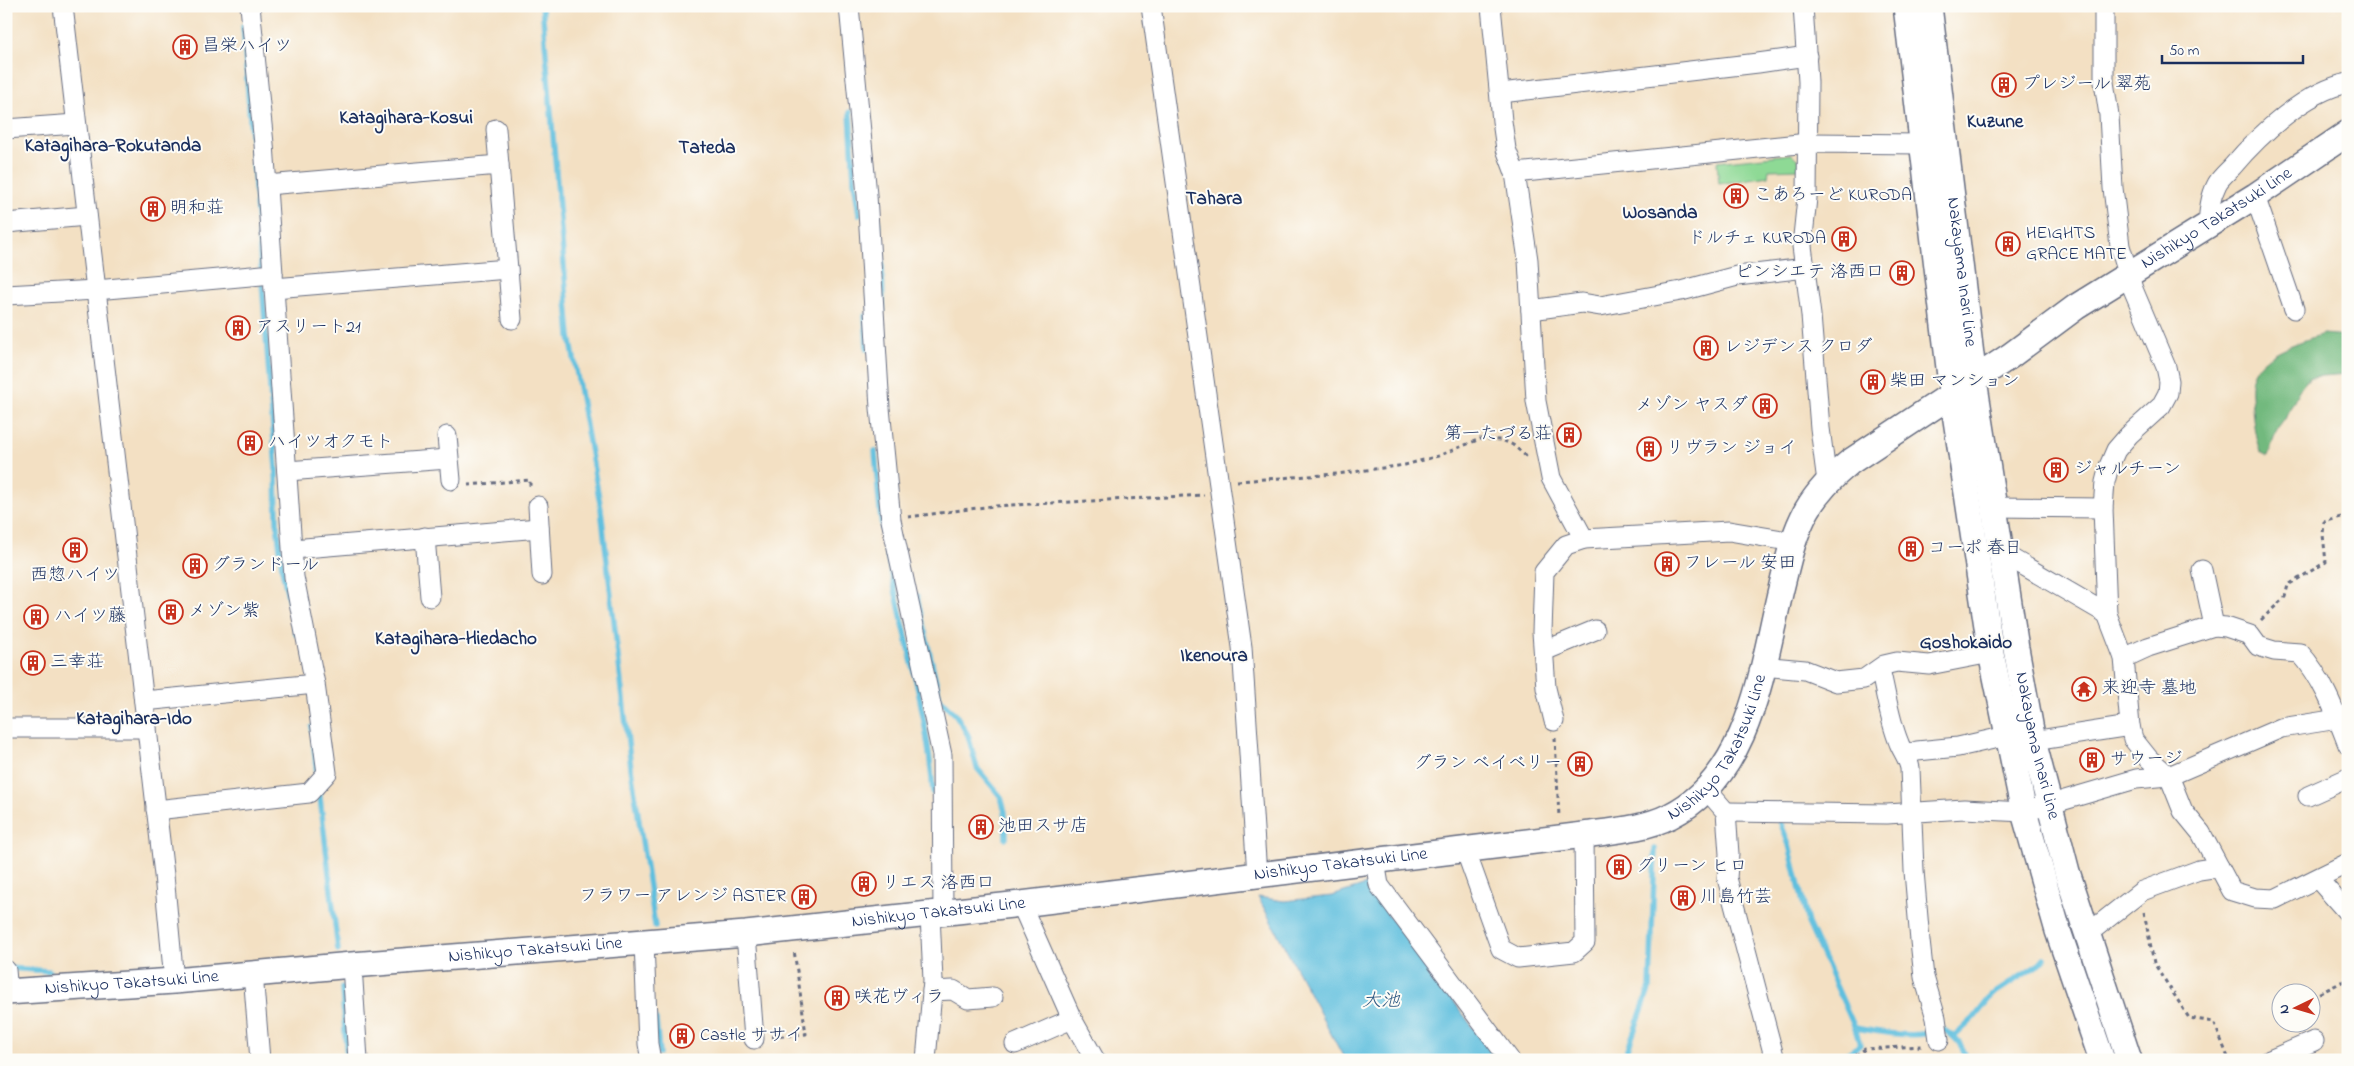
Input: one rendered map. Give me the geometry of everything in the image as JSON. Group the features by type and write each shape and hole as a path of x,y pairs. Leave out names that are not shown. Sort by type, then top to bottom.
{"main road":[{"name":"Nakayama Inari Line","path":"1906,6 1952,393 1991,653 2024,812 2058,931 2102,1060"},
{"name":"Nakayama Inari Line","path":"1929,6 1974,380 2016,648 2033,741 2049,806 2086,935 2128,1060"},
{"name":"Nishikyo Takatsuki Line","path":"7,981 174,981 253,973 746,934 937,914 1572,836 1633,828 1670,816 1707,790 1730,762 1749,719 1794,542 1807,511 1827,482 1850,462 2010,356 2076,306 2255,196 2348,133"}],"street":[{"path":"63,6 144,701 174,981"},
{"path":"156,810 309,793 327,773 315,684 294,577 267,185 250,6"},
{"path":"849,6 867,195 880,408 891,520 942,755 937,914 926,1060"},
{"path":"1151,6 1221,488 1242,647 1257,875"},
{"path":"1491,6 1506,149 1514,173 1528,260 1536,401 1551,478 1584,539"},
{"path":"1803,6 1807,56 1808,143 1807,198 1802,246 1806,268 1820,428 1827,482"},
{"path":"2104,6 2104,82 2110,124 2120,246 2133,289 2166,367 2169,387 2168,394 2161,406 2129,435 2116,450 2105,482 2103,508 2107,614 2124,658 2130,726 2133,738 2149,759 2169,776 2183,811 2201,833 2232,890 2255,898 2275,899 2348,863"},
{"path":"1500,93 1758,64 1807,56"},
{"path":"2208,225 2209,206 2217,184 2248,149 2305,102 2336,85 2348,83"},
{"path":"6,129 76,124"},
{"path":"496,129 512,319"},
{"path":"1514,173 1808,143 1923,144"},
{"path":"267,185 498,165"},
{"path":"2255,196 2294,309"},
{"path":"6,223 87,216"},
{"path":"1530,310 1582,303 1600,306 1681,290 1737,276 1806,268"},
{"path":"6,295 508,269"},
{"path":"447,436 451,480"},
{"path":"287,471 448,459"},
{"path":"538,506 542,575"},
{"path":"1994,506 2103,508"},
{"path":"293,549 539,528"},
{"path":"1554,721 1546,688 1542,632 1544,572 1566,545 1584,539 1729,531 1794,542"},
{"path":"426,537 430,597"},
{"path":"2002,553 2107,614"},
{"path":"2202,570 2214,626"},
{"path":"2124,658 2148,647 2214,626 2226,627 2250,635 2258,646 2274,651 2300,653 2343,717 2348,745"},
{"path":"1544,651 1594,630"},
{"path":"1762,666 1806,670 1836,682 1864,679 1884,665 1897,662 1929,664 1991,653"},
{"path":"1880,669 1899,745 1906,755 1910,768 1914,871 1922,959 1924,977 1936,1018 1939,1040"},
{"path":"144,701 315,684"},
{"path":"1726,812 1887,814 1964,809 2024,812 2136,779 2169,776 2281,728 2343,717"},
{"path":"2033,741 2130,726"},
{"path":"6,728 147,728"},
{"path":"1906,755 1918,751 1958,747 2007,736"},
{"path":"2308,796 2348,778"},
{"path":"1707,790 1726,812 1729,854 1728,878 1775,1060"},
{"path":"1465,849 1501,949 1518,958 1574,952 1585,942 1572,836"},
{"path":"1375,861 1379,885 1510,1060"},
{"path":"2086,935 2142,891 2199,870 2219,867"},
{"path":"2318,878 2348,913"},
{"path":"1020,904 1072,1019 1094,1060"},
{"path":"746,934 754,1039"},
{"path":"644,942 648,1044 651,1060"},
{"path":"352,965 358,1060"},
{"path":"253,973 260,1060"},
{"path":"932,991 953,990 968,999 993,997"},
{"path":"1015,1044 1072,1019"},
{"path":"2270,1060 2314,1041"}],"path":[{"path":"891,520 993,506 1221,488 1405,465 1438,456 1480,439 1502,440 1513,444 1524,452 1539,476 1551,478"},
{"path":"451,480 461,480 464,486 530,480 532,506 538,506"},
{"path":"2241,632 2266,617 2285,597 2288,585 2326,562 2323,535 2324,522 2348,515"},
{"path":"1554,721 1572,836"},
{"path":"2142,891 2146,932 2154,963 2189,1018 2214,1022 2229,1060"},
{"path":"754,1039 806,1034 791,929"},
{"path":"2322,992 2348,979"},
{"path":"1848,1060 1865,1049 1926,1046 1939,1040"}],"green space":[{"path":"1792,154 1799,161 1799,169 1769,170 1768,176 1719,184 1717,162"},
{"path":"2323,334 2348,336 2348,374 2310,377 2299,390 2285,419 2276,431 2268,456 2260,452 2253,418 2251,385 2256,369 2263,361 2282,349"}],"water":[{"name":"大池","path":"1366,885 1497,1060 1345,1060 1258,897 1284,901 1332,896"}],"waterway":[{"path":"542,6 570,336 601,509 631,768 655,926"},
{"path":"243,26 261,268"},
{"path":"850,112 854,180 859,214"},
{"path":"877,217 882,257 883,310"},
{"path":"262,282 276,469 277,521 282,569 296,634"},
{"path":"865,316 867,349"},
{"path":"875,451 884,540 920,702 926,733 933,793"},
{"path":"917,596 940,699 956,715 968,735 977,768 1001,797 1005,812 1006,838"},
{"path":"312,727 317,777"},
{"path":"319,789 338,950"},
{"path":"1780,821 1789,845 1808,923 1855,1028 1911,1035 1944,1030 1959,1043 1967,1060"},
{"path":"1624,1060 1650,987 1655,849"},
{"path":"1955,1036 1974,1018 1992,995 2038,965 2044,958"},
{"path":"8,968 49,971"},
{"path":"342,988 347,1060"},
{"path":"656,1020 659,1053"},
{"path":"1837,1060 1860,1045 1855,1028"}],"place":[{"name":"昌栄ハイツ","path":"185,47"},
{"name":"プレジール 翠苑","path":"2004,85"},
{"name":"こあろーど KURODA","path":"1736,196"},
{"name":"明和荘","path":"153,209"},
{"name":"ドルチェ KURODA","path":"1844,239"},
{"name":"HEIGHTS GRACE MATE","path":"2008,244"},
{"name":"ピンシエテ 洛西口","path":"1902,273"},
{"name":"アスリート21","path":"238,328"},
{"name":"レジデンス クロダ","path":"1706,348"},
{"name":"柴田 マンション","path":"1873,382"},
{"name":"メゾン ヤスダ","path":"1765,406"},
{"name":"第一たづる荘","path":"1569,435"},
{"name":"ハイツオクモト","path":"250,443"},
{"name":"リヴラン ジョイ","path":"1649,449"},
{"name":"ジャルチーン","path":"2056,470"},
{"name":"コーポ 春日","path":"1911,549"},
{"name":"西惣ハイツ","path":"75,550"},
{"name":"フレール 安田","path":"1667,564"},
{"name":"グランドール","path":"195,566"},
{"name":"メゾン紫","path":"171,612"},
{"name":"ハイツ藤","path":"36,617"},
{"name":"三幸荘","path":"33,663"},
{"name":"来迎寺 墓地","path":"2084,689"},
{"name":"サウージ","path":"2092,760"},
{"name":"グラン ベイベリー","path":"1580,764"},
{"name":"池田スサ店","path":"981,827"},
{"name":"グリーン ヒロ","path":"1619,867"},
{"name":"リエス 洛西口","path":"864,884"},
{"name":"フラワー アレンジ ASTER","path":"804,897"},
{"name":"川島竹芸","path":"1683,898"},
{"name":"咲花ヴィラ","path":"837,998"},
{"name":"Castle ササイ","path":"682,1036"}],"district":[{"name":"Katagihara-Kosui","path":"406,118"},
{"name":"Kuzune","path":"1995,122"},
{"name":"Katagihara-Rokutanda","path":"113,146"},
{"name":"Tateda","path":"707,148"},
{"name":"Tahara","path":"1214,199"},
{"name":"Wosanda","path":"1660,213"},
{"name":"Katagihara-Hiedacho","path":"456,639"},
{"name":"Goshokaido","path":"1966,643"},
{"name":"Ikenoura","path":"1214,656"},
{"name":"Katagihara-Ido","path":"134,719"}]}
